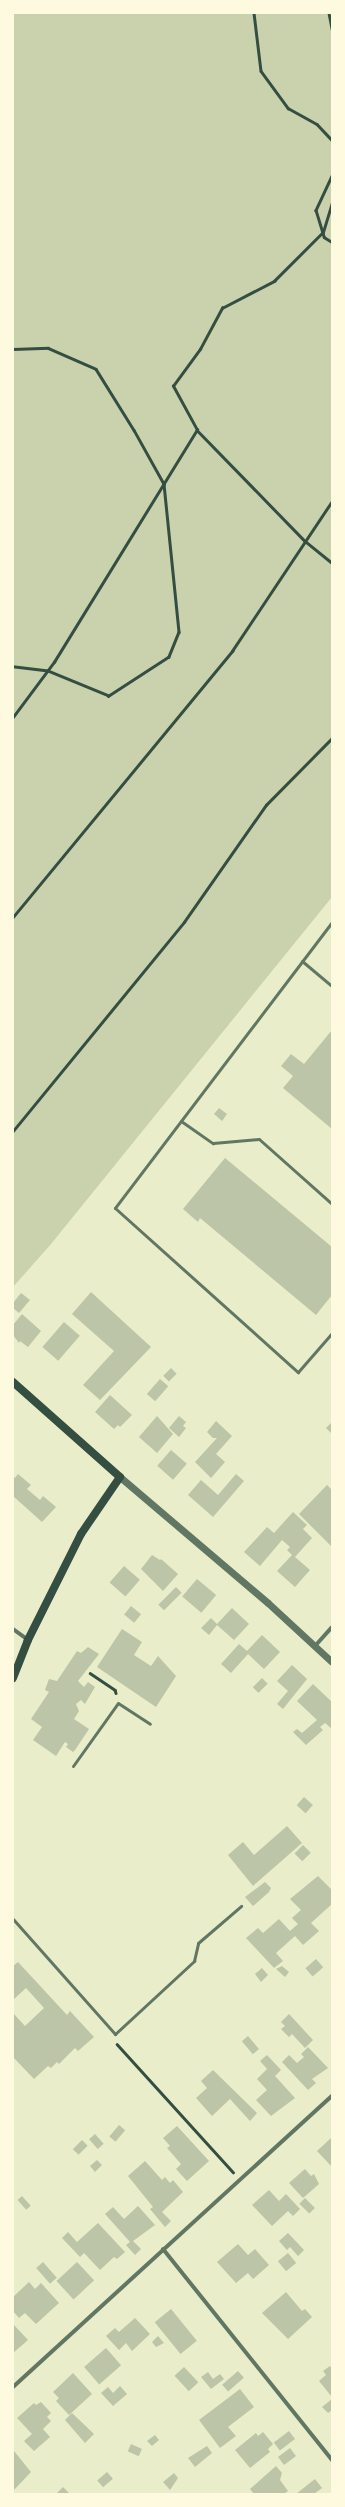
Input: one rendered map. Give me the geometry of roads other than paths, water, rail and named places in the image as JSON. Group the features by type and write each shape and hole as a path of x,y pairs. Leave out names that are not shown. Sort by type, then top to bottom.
{"main road":[{"path":"13,1382 120,1477 82,1534 28,1640 13,1678"}],"street":[{"path":"120,1477 332,1662"},
{"path":"315,1646 332,1627"},
{"path":"13,1629 28,1640"},
{"path":"13,2387 332,2096"},
{"path":"163,2249 332,2460"}],"lane":[{"path":"332,922 115,1208 298,1372 332,1333"},
{"path":"302,961 332,986"},
{"path":"181,1121 213,1143 259,1139 332,1204"},
{"path":"73,1766 118,1703 150,1724"},
{"path":"13,1919 115,2034 194,1960 198,1942 240,1906"}]}
